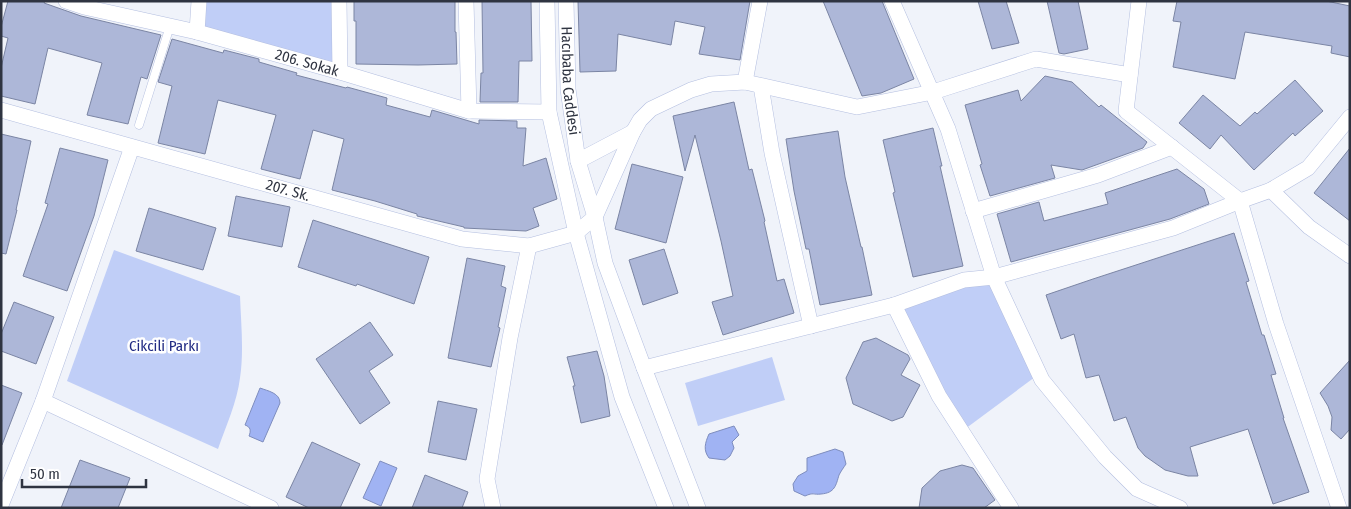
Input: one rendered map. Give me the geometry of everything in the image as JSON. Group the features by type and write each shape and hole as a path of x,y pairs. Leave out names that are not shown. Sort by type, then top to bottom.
{"street":[{"name":"206. Sokak","path":"66,1 197,32 469,111 548,112"},
{"path":"197,32 200,1"},
{"path":"339,1 340,72"},
{"path":"466,1 469,111"},
{"path":"546,1 548,112 576,233 622,397 666,508"},
{"name":"Hacıbaba Caddesi","path":"566,1 568,89 578,161 595,217 605,263 698,508"},
{"path":"745,82 760,1"},
{"path":"892,1 948,129 994,277 1042,380 1105,457 1137,489 1180,508"},
{"path":"1139,1 1126,111 1240,201 1276,324 1339,508"},
{"path":"576,233 595,217 640,120 651,109 692,90 711,84 745,82 857,107 933,92 1036,59 1130,75"},
{"path":"761,86 772,153 811,326"},
{"name":"207. Sk.","path":"1,110 462,239 529,246 576,233"},
{"path":"644,368 894,305 964,280 994,277 1173,228 1272,190 1308,168 1350,117"},
{"path":"578,161 633,132"},
{"path":"1,506 43,401 132,147"},
{"path":"973,211 1098,175 1172,147"},
{"path":"1272,190 1309,227 1350,256"},
{"path":"494,508 487,479 510,338 529,246"},
{"path":"894,305 939,396 1011,508"},
{"path":"43,401 271,508"}],"lane":[{"path":"139,125 170,26"}],"green space":[{"path":"204,1 337,1 337,68 201,30"},
{"name":"Cikcili Parkı","path":"114,250 240,296 242,347 239,387 218,449 67,381"},
{"path":"991,282 1035,377 965,429 943,396 901,308 965,284"},
{"path":"772,357 785,400 698,426 685,383"}],"shaded area":[{"path":"260,388 276,395 280,403 263,442 249,436 250,429 245,425"},
{"path":"734,426 739,435 732,442 734,448 730,456 725,460 709,458 705,446 709,434"},
{"path":"835,449 843,452 846,464 832,490 826,493 805,496 794,491 793,484 798,476 807,471 807,458"},
{"path":"380,461 397,468 381,506 363,498"}],"building":[{"path":"8,1 45,1 44,3 81,16 161,35 147,79 141,77 128,124 87,115 102,63 48,48 35,104 1,96 1,68 8,38 1,36 1,27"},
{"path":"354,1 455,1 457,64 356,64"},
{"path":"482,1 531,1 532,61 519,61 518,102 480,102 481,73 483,73"},
{"path":"578,1 750,1 740,60 699,54 705,27 675,21 671,45 618,34 616,71 580,72"},
{"path":"823,1 882,1 914,79 881,93 862,96"},
{"path":"978,1 1006,1 1019,43 992,49"},
{"path":"1047,1 1078,1 1088,49 1064,54 1059,53"},
{"path":"1177,1 1326,1 1350,6 1350,57 1331,53 1332,46 1245,32 1235,79 1173,67 1181,22 1173,21"},
{"path":"172,39 223,53 224,50 259,59 259,62 297,73 296,75 387,98 386,105 430,117 432,110 479,124 479,120 517,121 517,128 526,128 523,166 546,158 557,199 533,208 539,226 526,231 464,228 417,216 417,214 375,201 332,190 344,139 313,130 300,179 261,169 276,115 218,100 205,154 158,143 172,86 158,82"},
{"path":"1045,76 1072,82 1099,107 1101,105 1147,142 1143,148 1082,170 1051,165 1055,178 990,196 965,105 1018,90 1021,101"},
{"path":"1295,80 1323,111 1295,136 1293,133 1254,170 1221,135 1210,149 1179,123 1203,95 1240,126 1255,112 1257,114"},
{"path":"734,102 749,170 752,169 765,221 777,281 784,279 794,313 723,335 712,302 733,296 721,241 695,135 685,171 673,116"},
{"path":"933,128 963,266 913,277 893,193 895,192 883,140"},
{"path":"838,131 845,177 872,295 820,305 809,249 806,249 794,191 786,139"},
{"path":"1,134 31,141 6,254 1,253"},
{"path":"60,148 108,160 94,216 67,291 23,276 48,204 45,203"},
{"path":"1350,148 1350,221 1314,193"},
{"path":"632,164 683,177 666,243 615,229"},
{"path":"1177,169 1204,189 1209,204 1170,219 1011,262 997,214 1039,202 1044,221 1108,204 1105,193"},
{"path":"236,196 290,207 282,247 228,236"},
{"path":"149,208 216,228 203,270 136,251"},
{"path":"313,220 429,257 414,304 357,284 356,286 298,267"},
{"path":"1234,233 1249,281 1246,282 1276,374 1271,375 1283,418 1309,492 1273,504 1248,429 1190,447 1198,476 1188,476 1165,470 1145,456 1138,448 1126,417 1114,421 1099,375 1086,378 1074,334 1061,339 1046,295"},
{"path":"664,249 678,293 643,305 629,260"},
{"path":"467,258 505,266 501,286 506,288 498,327 500,328 491,367 448,358"},
{"path":"14,302 54,317 36,364 1,351 1,334"},
{"path":"370,322 393,355 369,371 390,403 360,424 316,359"},
{"path":"876,338 908,355 910,359 901,375 920,385 903,417 892,421 853,404 846,378 863,342"},
{"path":"597,351 604,376 610,416 581,423 573,386 575,386 567,357"},
{"path":"1350,360 1350,429 1341,439 1331,430 1332,417 1320,393"},
{"path":"1,385 22,393 2,445 1,445"},
{"path":"438,401 477,409 466,460 428,452"},
{"path":"312,442 360,464 340,508 309,508 286,497"},
{"path":"80,460 130,478 118,508 61,508"},
{"path":"962,465 973,468 995,500 984,508 919,508 922,488 940,471"},
{"path":"425,475 468,492 462,508 412,508"}]}
